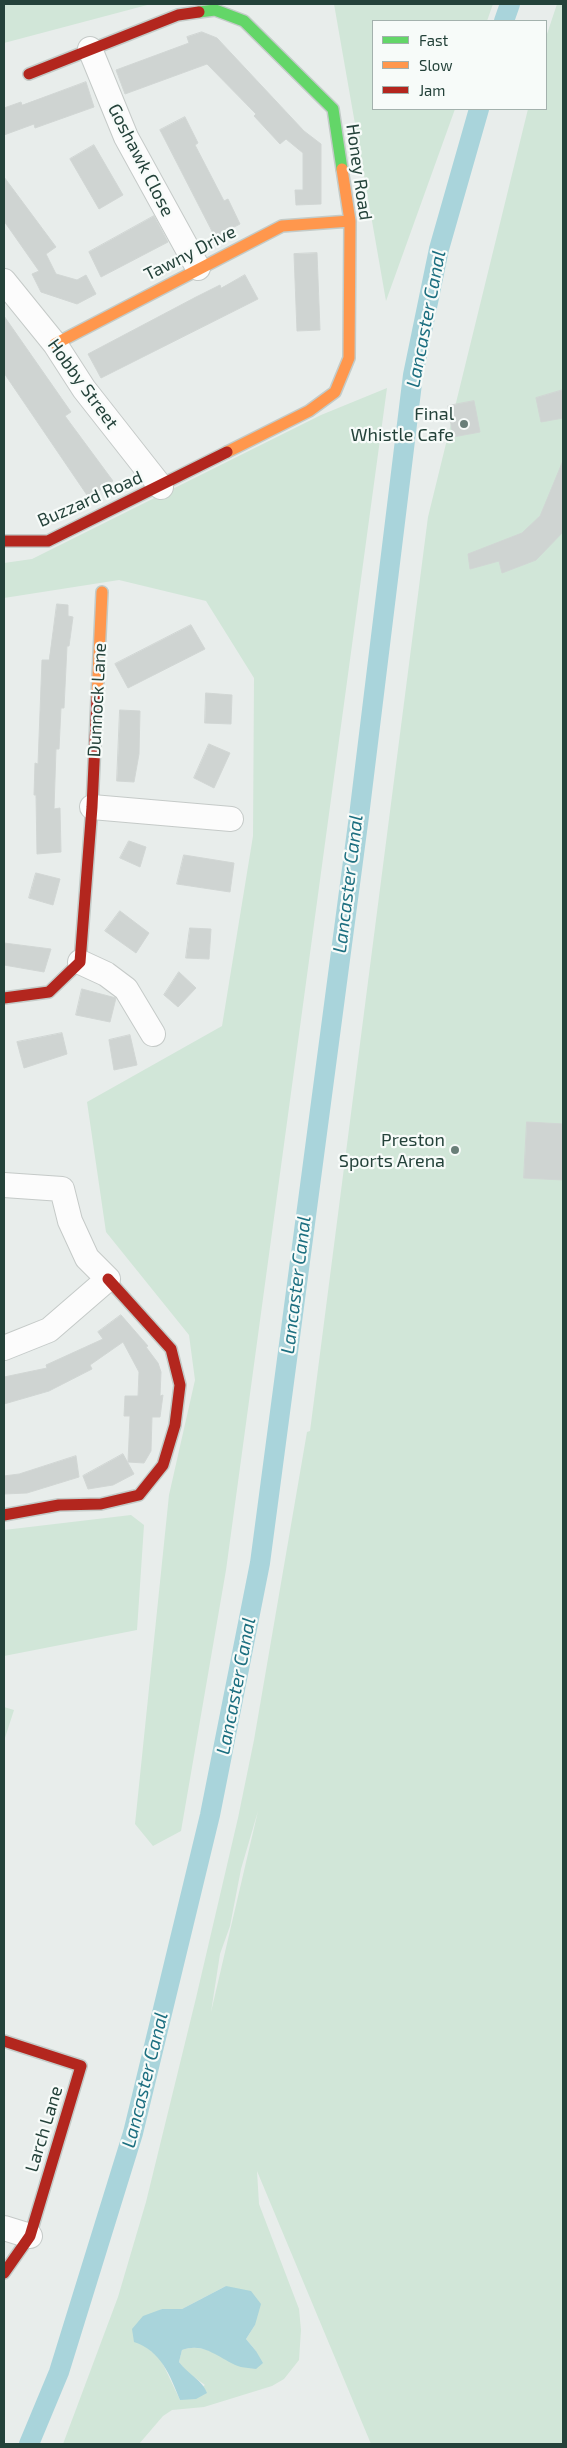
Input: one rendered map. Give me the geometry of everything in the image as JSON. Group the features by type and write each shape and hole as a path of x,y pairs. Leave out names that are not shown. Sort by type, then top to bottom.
{"street":[{"name":"Honey Road","path":"29,74 178,15 215,10 244,20 332,109 350,221 349,358 336,392 309,411 161,487"},
{"name":"Goshawk Close","path":"90,49 126,137 198,268"},
{"name":"Tawny Drive","path":"55,344 282,226 350,221"},
{"name":"Hobby Street","path":"4,281 55,344 84,389 161,487"},
{"name":"Buzzard Road","path":"4,541 48,541 161,487"},
{"name":"Dunnock Lane","path":"80,962 92,808 102,592"},
{"path":"92,808 231,819"},
{"path":"4,998 49,992 80,962 106,974 126,989 153,1034"},
{"path":"4,1185 62,1189 70,1221 87,1258 139,1311 170,1349 180,1385 175,1425 164,1465 139,1495 101,1504 59,1505 4,1515"},
{"path":"4,1348 49,1330 108,1279"},
{"name":"Larch Lane","path":"4,2041 81,2066 30,2236 4,2273"},
{"path":"4,2228 30,2236"}],"green space":[{"path":"4,4 151,4 4,43"},
{"path":"334,4 493,4 487,20 372,20 372,110 455,110 386,301"},
{"name":"Preston Sports Arena","path":"557,4 563,4 563,2444 371,2444 257,2171 259,2204 299,2309 301,2330 299,2360 284,2379 272,2386 204,2407 172,2410 163,2416 139,2444 63,2444 118,2297 146,2202 196,1998 254,1740 307,1432 310,1431 428,517 528,110 547,110 547,34","holes":["258,1811 211,2012 220,1954 230,1926 241,1869","226,2286 255,2325 246,2339 256,2351 240,2366 204,2349 189,2348 182,2350 179,2362 187,2372 205,2385 180,2400 161,2360 146,2346 161,2309 182,2309"]},
{"path":"387,388 226,1570 181,1831 153,1846 135,1824 169,1495 195,1380 189,1335 106,1232 87,1102 222,1026 253,836 254,678 206,601 119,580 4,598 4,563 32,559 321,415"},
{"path":"131,1515 144,1525 137,1630 4,1656 4,1530"},
{"path":"4,1707 14,1710 4,1741"}],"water":[{"path":"226,2286 251,2291 261,2304 255,2325 246,2339 263,2363 256,2369 243,2367 233,2364 212,2352 198,2348 182,2350 179,2362 202,2385 207,2393 196,2399 180,2400 168,2373 158,2358 151,2351 134,2342 132,2329 143,2316 162,2309 182,2309"}],"building":[{"path":"202,32 217,38 304,131 321,144 321,204 296,205 295,190 303,190 303,153 286,139 280,144 254,116 256,114 207,64 125,94 116,70 189,43 187,37"},
{"path":"86,82 94,107 35,128 34,124 4,135 4,108 21,102 22,105"},
{"path":"185,117 198,143 195,145 224,201 228,199 240,224 215,237 160,130"},
{"path":"94,145 123,195 99,209 70,159"},
{"path":"4,177 56,247 46,254 56,274 77,280 86,275 96,294 77,304 41,292 32,274 39,271 4,221"},
{"path":"154,216 168,242 101,277 89,252"},
{"path":"317,253 320,330 297,331 294,254"},
{"path":"245,275 258,299 101,378 88,354 196,297 220,285 221,288"},
{"path":"4,316 71,412 65,416 113,481 89,498 4,373"},
{"path":"563,390 563,418 541,422 536,398"},
{"name":"Final Whistle Cafe","path":"474,401 480,432 453,437 448,406"},
{"path":"563,461 563,532 536,560 502,573 499,561 470,569 468,554 522,533 540,516"},
{"path":"57,604 68,605 68,616 73,617 69,646 67,646 64,708 61,708 59,749 56,749 54,809 60,808 61,852 37,854 36,795 34,795 35,763 38,764 42,660 49,660"},
{"path":"191,625 205,649 128,688 115,664"},
{"path":"206,693 232,695 231,724 205,723"},
{"path":"120,710 140,711 139,754 134,782 117,781"},
{"path":"209,744 230,753 214,788 194,778"},
{"path":"129,841 146,847 140,867 120,858"},
{"path":"184,855 234,863 230,892 177,884"},
{"path":"36,873 60,879 53,905 29,898"},
{"path":"120,911 149,933 136,953 105,931"},
{"path":"190,928 211,929 209,959 186,958"},
{"path":"4,943 51,949 44,972 4,965"},
{"path":"179,972 196,988 178,1007 164,995"},
{"path":"82,989 116,998 110,1022 76,1015"},
{"path":"62,1033 67,1054 24,1068 17,1042"},
{"path":"130,1035 137,1065 114,1070 109,1040"},
{"path":"527,1122 563,1124 563,1180 524,1178"},
{"path":"121,1315 148,1346 146,1347 158,1363 161,1372 160,1396 163,1395 160,1417 152,1417 151,1451 144,1463 128,1462 130,1416 124,1416 125,1396 138,1396 139,1372 123,1342 90,1365 92,1369 49,1391 4,1404 4,1377 47,1368 46,1365 103,1339 98,1332"},
{"path":"123,1454 134,1474 113,1485 88,1489 83,1476"},
{"path":"76,1456 79,1477 27,1493 4,1494 4,1476 19,1474"}],"waterway":[{"name":"Lancaster Canal","path":"504,20 510,4"},
{"name":"Lancaster Canal","path":"29,2444 59,2372 133,2133 210,1815 260,1563 359,816 413,375 439,249 479,110"}],"traffic: fast":[{"path":"199,12 215,10 244,21 333,109 342,169"}],"traffic: slow":[{"path":"227,452 309,411 335,392 349,358 350,221 342,169"},
{"path":"55,344 282,226 350,221"},
{"path":"97,698 102,592"}],"traffic: jam":[{"path":"29,74 178,15 199,12"},
{"path":"4,541 48,541 227,452"},
{"path":"4,998 49,992 80,962 92,807 97,698"},
{"path":"4,1515 59,1505 101,1504 139,1495 163,1465 175,1425 180,1385 171,1349 108,1279"},
{"path":"4,2041 81,2066 30,2236 4,2273"}],"place":[{"name":"Final Whistle Cafe","path":"464,424"},
{"name":"Preston Sports Arena","path":"455,1150"}]}
